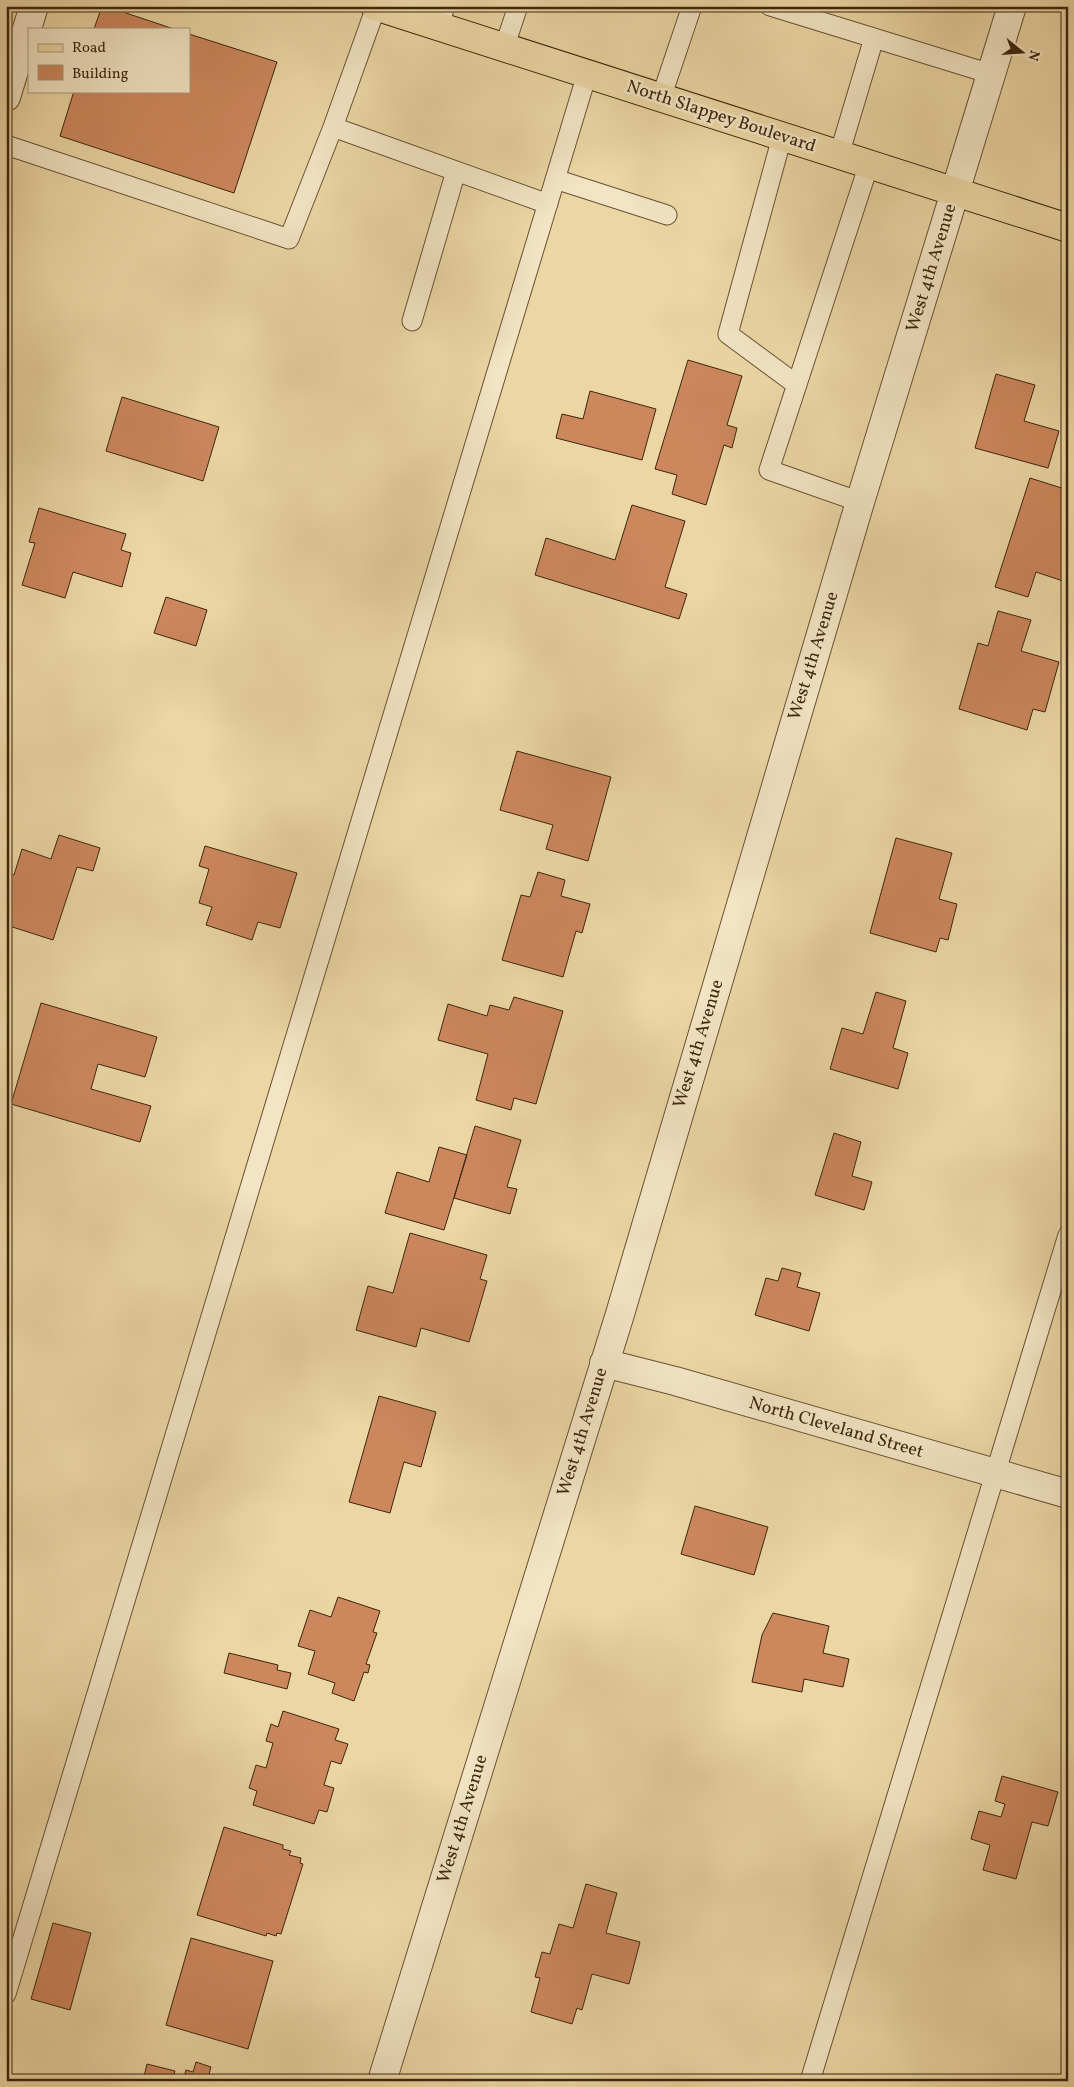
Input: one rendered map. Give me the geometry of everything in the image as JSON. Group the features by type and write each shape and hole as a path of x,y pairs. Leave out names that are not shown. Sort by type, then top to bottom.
{"main road":[{"name":"North Slappey Boulevard","path":"375,6 442,16 504,48 1068,228"}],"street":[{"path":"6,97 34,6"},
{"name":"West 4th Avenue","path":"382,2081 604,1364 860,502 1012,6"},
{"name":"North Cleveland Street","path":"604,1364 684,1384 1068,1494"}],"lane":[{"path":"6,145 289,239 333,127 375,6"},
{"path":"504,48 518,6"},
{"path":"661,98 692,6"},
{"path":"770,6 991,74"},
{"path":"839,155 874,38"},
{"path":"6,1994 587,74"},
{"path":"333,127 548,204"},
{"path":"782,137 728,334 797,385"},
{"path":"860,502 769,470 869,164"},
{"path":"412,321 456,171"},
{"path":"555,178 667,215"},
{"path":"810,2081 1068,1234"}],"building":[{"path":"102,6 105,6 171,28 94,28"},
{"path":"190,34 277,62 234,193 60,136 74,92 190,92"},
{"path":"688,360 742,376 727,425 737,428 732,448 724,445 706,505 672,494 677,475 655,469"},
{"path":"996,374 1035,385 1024,421 1059,431 1048,468 975,448"},
{"path":"590,391 656,409 642,460 556,438 562,414 583,419"},
{"path":"122,397 219,427 203,481 106,451"},
{"path":"1030,478 1068,490 1068,567 1063,581 1036,572 1028,597 995,587"},
{"path":"632,505 685,521 665,587 687,594 679,619 535,575 546,538 615,560"},
{"path":"39,508 126,534 121,550 131,553 122,587 73,572 65,598 22,585 35,543 29,542"},
{"path":"166,597 207,610 196,646 154,633"},
{"path":"998,611 1031,620 1021,651 1059,662 1045,712 1033,709 1027,730 959,709 978,643 988,646"},
{"path":"517,751 611,777 588,861 546,849 553,825 500,810"},
{"path":"59,835 100,848 93,871 77,867 53,940 6,925 6,904 9,896 6,895 6,880 8,873 14,875 22,849 51,859"},
{"path":"896,838 952,853 939,899 957,904 948,940 940,938 936,952 870,933"},
{"path":"205,846 297,873 280,928 258,922 252,940 206,925 212,907 199,903 209,869 199,866"},
{"path":"538,872 565,880 561,896 590,904 582,933 576,931 563,977 502,960 521,895 530,897"},
{"path":"876,992 906,1001 893,1048 908,1053 898,1089 830,1069 842,1028 863,1034"},
{"path":"514,997 563,1011 536,1104 514,1098 511,1110 476,1100 488,1054 438,1040 448,1004 487,1016 490,1005 509,1010"},
{"path":"41,1003 157,1037 145,1077 98,1064 91,1089 151,1106 140,1142 11,1104"},
{"path":"475,1126 521,1140 507,1187 517,1189 510,1214 454,1198"},
{"path":"834,1133 861,1142 852,1176 872,1182 864,1210 815,1195"},
{"path":"439,1147 467,1155 444,1230 385,1213 397,1172 429,1182"},
{"path":"410,1233 487,1255 480,1279 487,1281 469,1342 421,1328 416,1347 356,1330 368,1286 393,1293"},
{"path":"782,1268 801,1273 797,1287 820,1293 809,1331 755,1315 766,1278 778,1281"},
{"path":"379,1396 436,1412 421,1467 404,1462 390,1513 349,1502"},
{"path":"695,1506 768,1527 754,1575 681,1554"},
{"path":"338,1597 380,1611 373,1632 377,1633 366,1664 370,1665 368,1673 364,1672 354,1701 332,1693 335,1683 308,1674 315,1651 298,1646 310,1610 331,1617"},
{"path":"773,1613 829,1626 823,1653 849,1659 843,1687 804,1679 802,1692 752,1682 762,1635"},
{"path":"229,1653 278,1665 277,1670 291,1673 287,1689 224,1673"},
{"path":"283,1711 339,1729 335,1740 348,1744 341,1764 331,1761 324,1785 334,1788 327,1812 319,1810 314,1824 253,1805 257,1791 249,1788 256,1765 266,1768 273,1743 266,1741 271,1724 278,1727"},
{"path":"1002,1776 1058,1792 1048,1826 1032,1822 1016,1879 983,1870 990,1845 971,1839 979,1811 1001,1817 1005,1804 995,1801"},
{"path":"224,1827 283,1845 283,1849 291,1851 289,1855 301,1858 300,1863 303,1864 281,1934 277,1933 276,1936 267,1933 266,1936 197,1915"},
{"path":"586,1884 617,1893 606,1933 640,1942 629,1984 592,1974 582,2010 577,2008 572,2024 531,2012 540,1978 535,1977 542,1952 550,1954 559,1924 573,1928"},
{"path":"53,1923 91,1933 70,2010 31,1999"},
{"path":"191,1938 273,1961 248,2049 166,2025"},
{"path":"196,2062 211,2067 208,2078 219,2081 183,2081 186,2070 193,2072"},
{"path":"147,2064 175,2071 172,2081 143,2081"}]}
